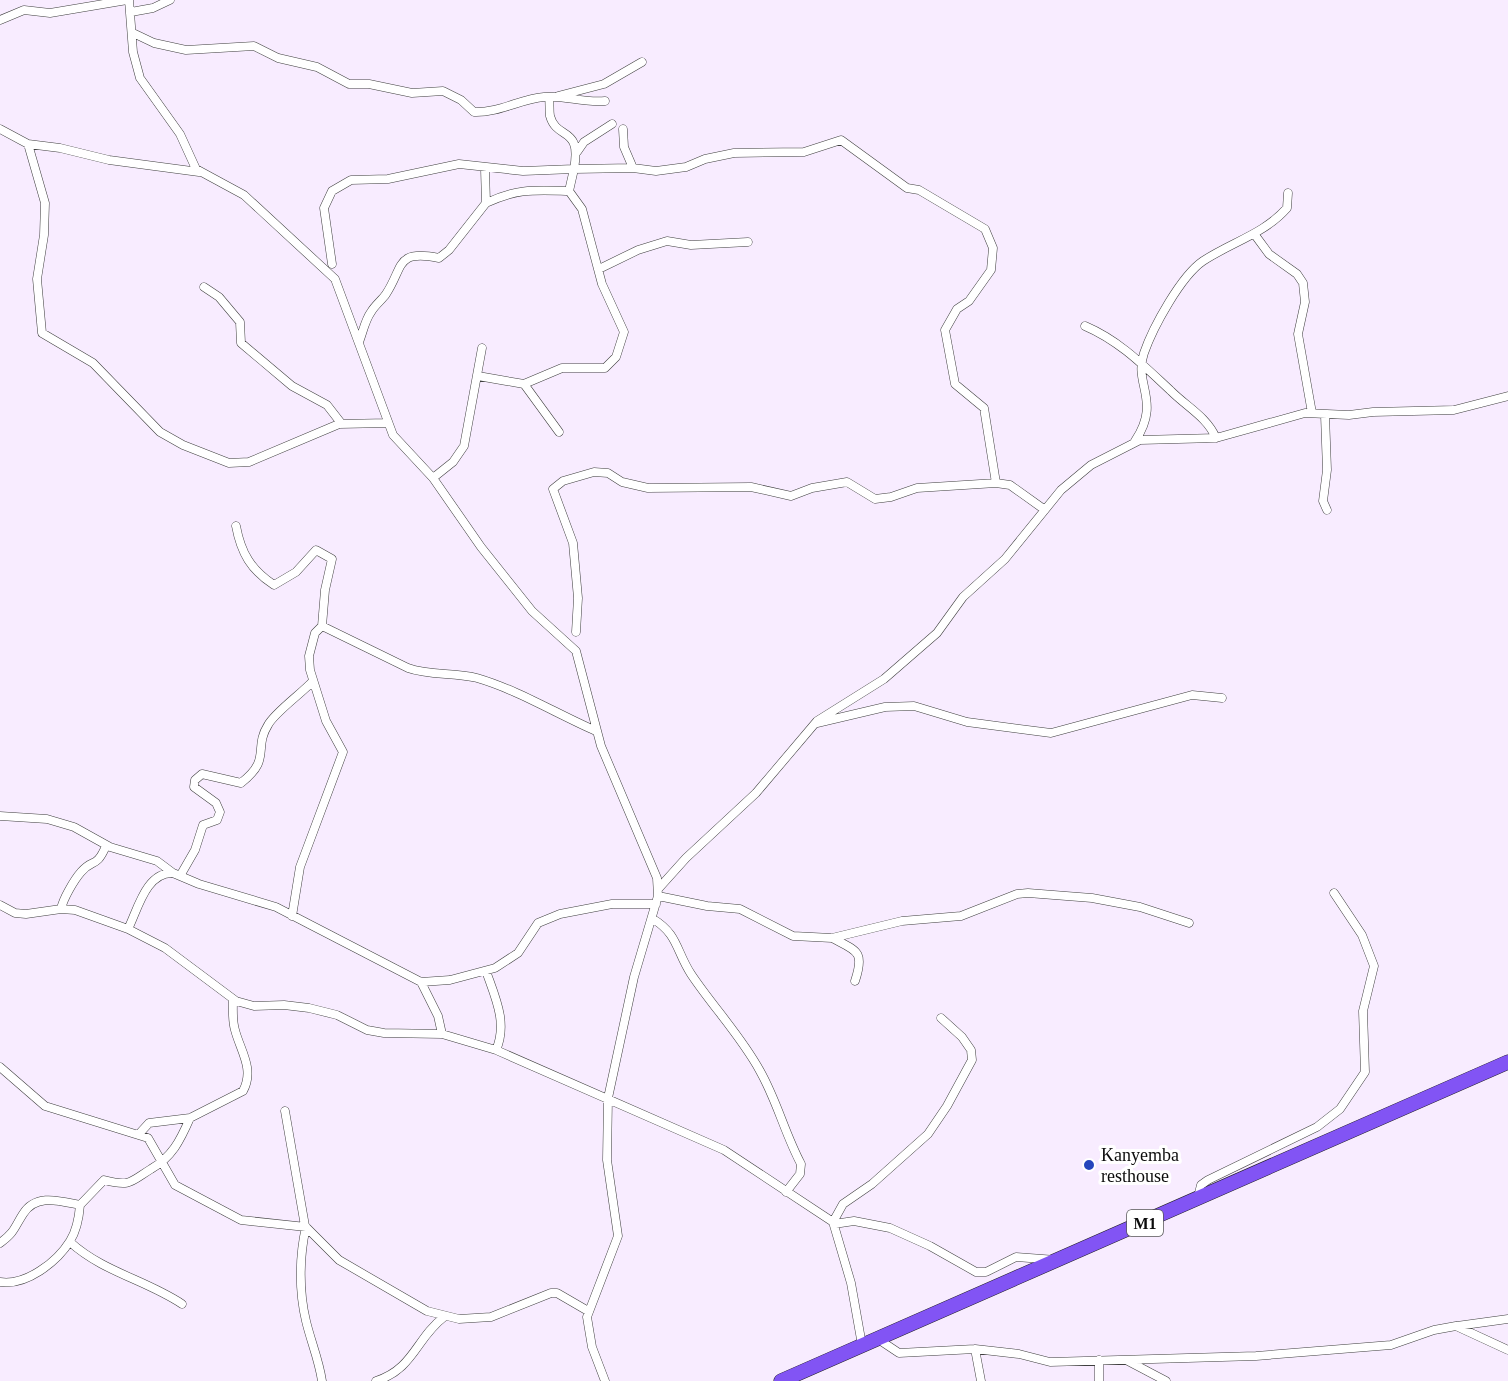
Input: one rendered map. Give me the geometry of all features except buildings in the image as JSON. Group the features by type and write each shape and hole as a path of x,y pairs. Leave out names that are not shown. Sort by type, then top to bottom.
{"highway":[{"name":"M1","path":"781,1381 1060,1261 1508,1062"}],"street":[{"path":"0,20 24,10 50,13 128,0 131,12 133,52 140,78 169,116 199,172"},
{"path":"131,12 153,8 170,0"},
{"path":"133,33 154,43 186,50 254,46 278,58 317,67 349,84 369,84 412,93 444,91 461,100 474,112 493,111 604,84 642,62"},
{"path":"554,96 579,102 605,101"},
{"path":"554,96 550,117 572,138 577,152"},
{"path":"478,376 524,384 562,368 605,368 616,357 624,332 602,284 582,209 569,191 577,152 584,142 612,124"},
{"path":"0,129 28,144 56,147 109,160 199,172 244,195 329,273 338,284 388,423 403,448 433,478 481,547 532,611 576,651 596,731 658,896"},
{"path":"623,129 624,147 633,168"},
{"path":"333,264 324,208 326,200 338,186 351,180 388,179 459,164 485,169 633,168 657,171 686,167 705,159 734,153 804,152 841,140 907,188 920,190 985,230 993,248 991,270 969,301 957,309 945,330 955,384 984,408 987,416 996,483"},
{"path":"28,144 45,203 44,235 37,279 44,336 93,363 160,432 183,445 229,463 249,462 341,423 388,423"},
{"path":"485,169 486,203"},
{"path":"360,342 369,315 386,293 398,267 410,257 424,255 439,258 449,250 486,203 509,193 529,190 569,191"},
{"path":"1135,441 1148,414 1142,364 1144,353 1157,326 1191,273 1215,254 1255,235 1287,208 1288,193"},
{"path":"1255,235 1269,254 1297,274 1303,283 1305,302 1298,334 1312,413"},
{"path":"599,269 638,250 668,241 691,245 748,242"},
{"path":"204,287 219,297 240,322 241,343 292,386 327,405 341,423"},
{"path":"1085,326 1112,340 1142,364 1201,416 1216,438"},
{"path":"433,478 453,462 464,446 482,348"},
{"path":"524,384 559,432"},
{"path":"605,1381 592,1347 588,1311 618,1236 607,1161 608,1098 634,977 658,896 686,858 756,793 813,725 838,705 884,679 923,647 937,633 963,597 1005,559 1061,490 1078,476 1135,441 1216,438 1312,413 1325,415 1373,411 1444,411 1508,396"},
{"path":"1325,415 1327,470 1323,501 1327,510"},
{"path":"576,632 579,597 573,543 553,489 562,481 594,472 608,473 622,482 648,488 751,487 791,496 812,488 848,482 875,499 917,489 996,483 1010,485 1045,510"},
{"path":"236,526 240,547 256,573 274,585 296,572 316,550 332,559 325,590 322,626 315,633 309,656 313,681 326,721 343,752 300,867 292,916"},
{"path":"322,626 421,673 465,676 498,686 596,731"},
{"path":"128,929 151,883 159,875 177,874 195,850 203,825 217,820 220,812 216,803 194,787 195,780 202,774 241,783 248,778 258,769 267,725 313,681"},
{"path":"813,725 885,707 914,706 967,722 1051,734 1192,695 1222,698"},
{"path":"0,816 47,819 74,827 106,846 157,861 177,874 276,907 421,982 450,980 502,965 518,953 538,923 547,918 594,906 658,896 707,906 740,909 794,936 832,938 902,921 961,916 1011,896 1028,893 1092,898 1148,909 1189,923"},
{"path":"61,909 64,898 81,872 100,861 106,846"},
{"path":"1198,1199 1200,1188 1208,1180 1293,1141 1325,1122 1348,1098 1365,1072 1363,1011 1374,966 1362,936 1334,893"},
{"path":"0,905 15,913 26,914 61,909 84,912 128,929 165,948 233,1000 254,1006 284,1005 309,1008 338,1015 367,1030 384,1033 442,1034 496,1050 724,1150 833,1223 854,1221 890,1228 930,1246 976,1272 986,1272 1016,1257 1044,1257 1060,1261"},
{"path":"652,919 671,932 686,966 706,997 731,1025 762,1074 801,1164 800,1174 786,1192"},
{"path":"832,938 855,950 859,956 861,960 855,981"},
{"path":"486,971 502,1024 502,1034 496,1050"},
{"path":"421,982 438,1016 442,1034"},
{"path":"139,1134 149,1123 190,1118 238,1095 245,1087 246,1061 234,1028 233,1000"},
{"path":"862,1345 849,1274 833,1223 843,1204 872,1184 928,1134 947,1106 966,1071 972,1059 971,1050 962,1037 941,1018"},
{"path":"0,1067 45,1106 139,1134 151,1141 174,1184 236,1218 305,1227 324,1247 353,1270 427,1311 444,1317 491,1317 551,1293 557,1293 588,1311"},
{"path":"285,1111 305,1227 302,1296 322,1381"},
{"path":"0,1282 20,1281 41,1269 70,1242 77,1227 80,1205 104,1180 130,1184 163,1163 190,1118"},
{"path":"0,1243 13,1234 23,1214 33,1203 50,1200 80,1205"},
{"path":"70,1242 89,1259 154,1288 182,1304"},
{"path":"376,1381 400,1370 432,1327 444,1317"},
{"path":"878,1339 898,1353 975,1349 1019,1354 1050,1362 1256,1356 1391,1345 1434,1330 1494,1319 1508,1319"},
{"path":"1456,1326 1508,1350"},
{"path":"975,1349 981,1381"},
{"path":"1099,1360 1100,1381"},
{"path":"1127,1360 1166,1381"}],"place":[{"name":"Kanyemba resthouse","path":"1089,1165"}]}
